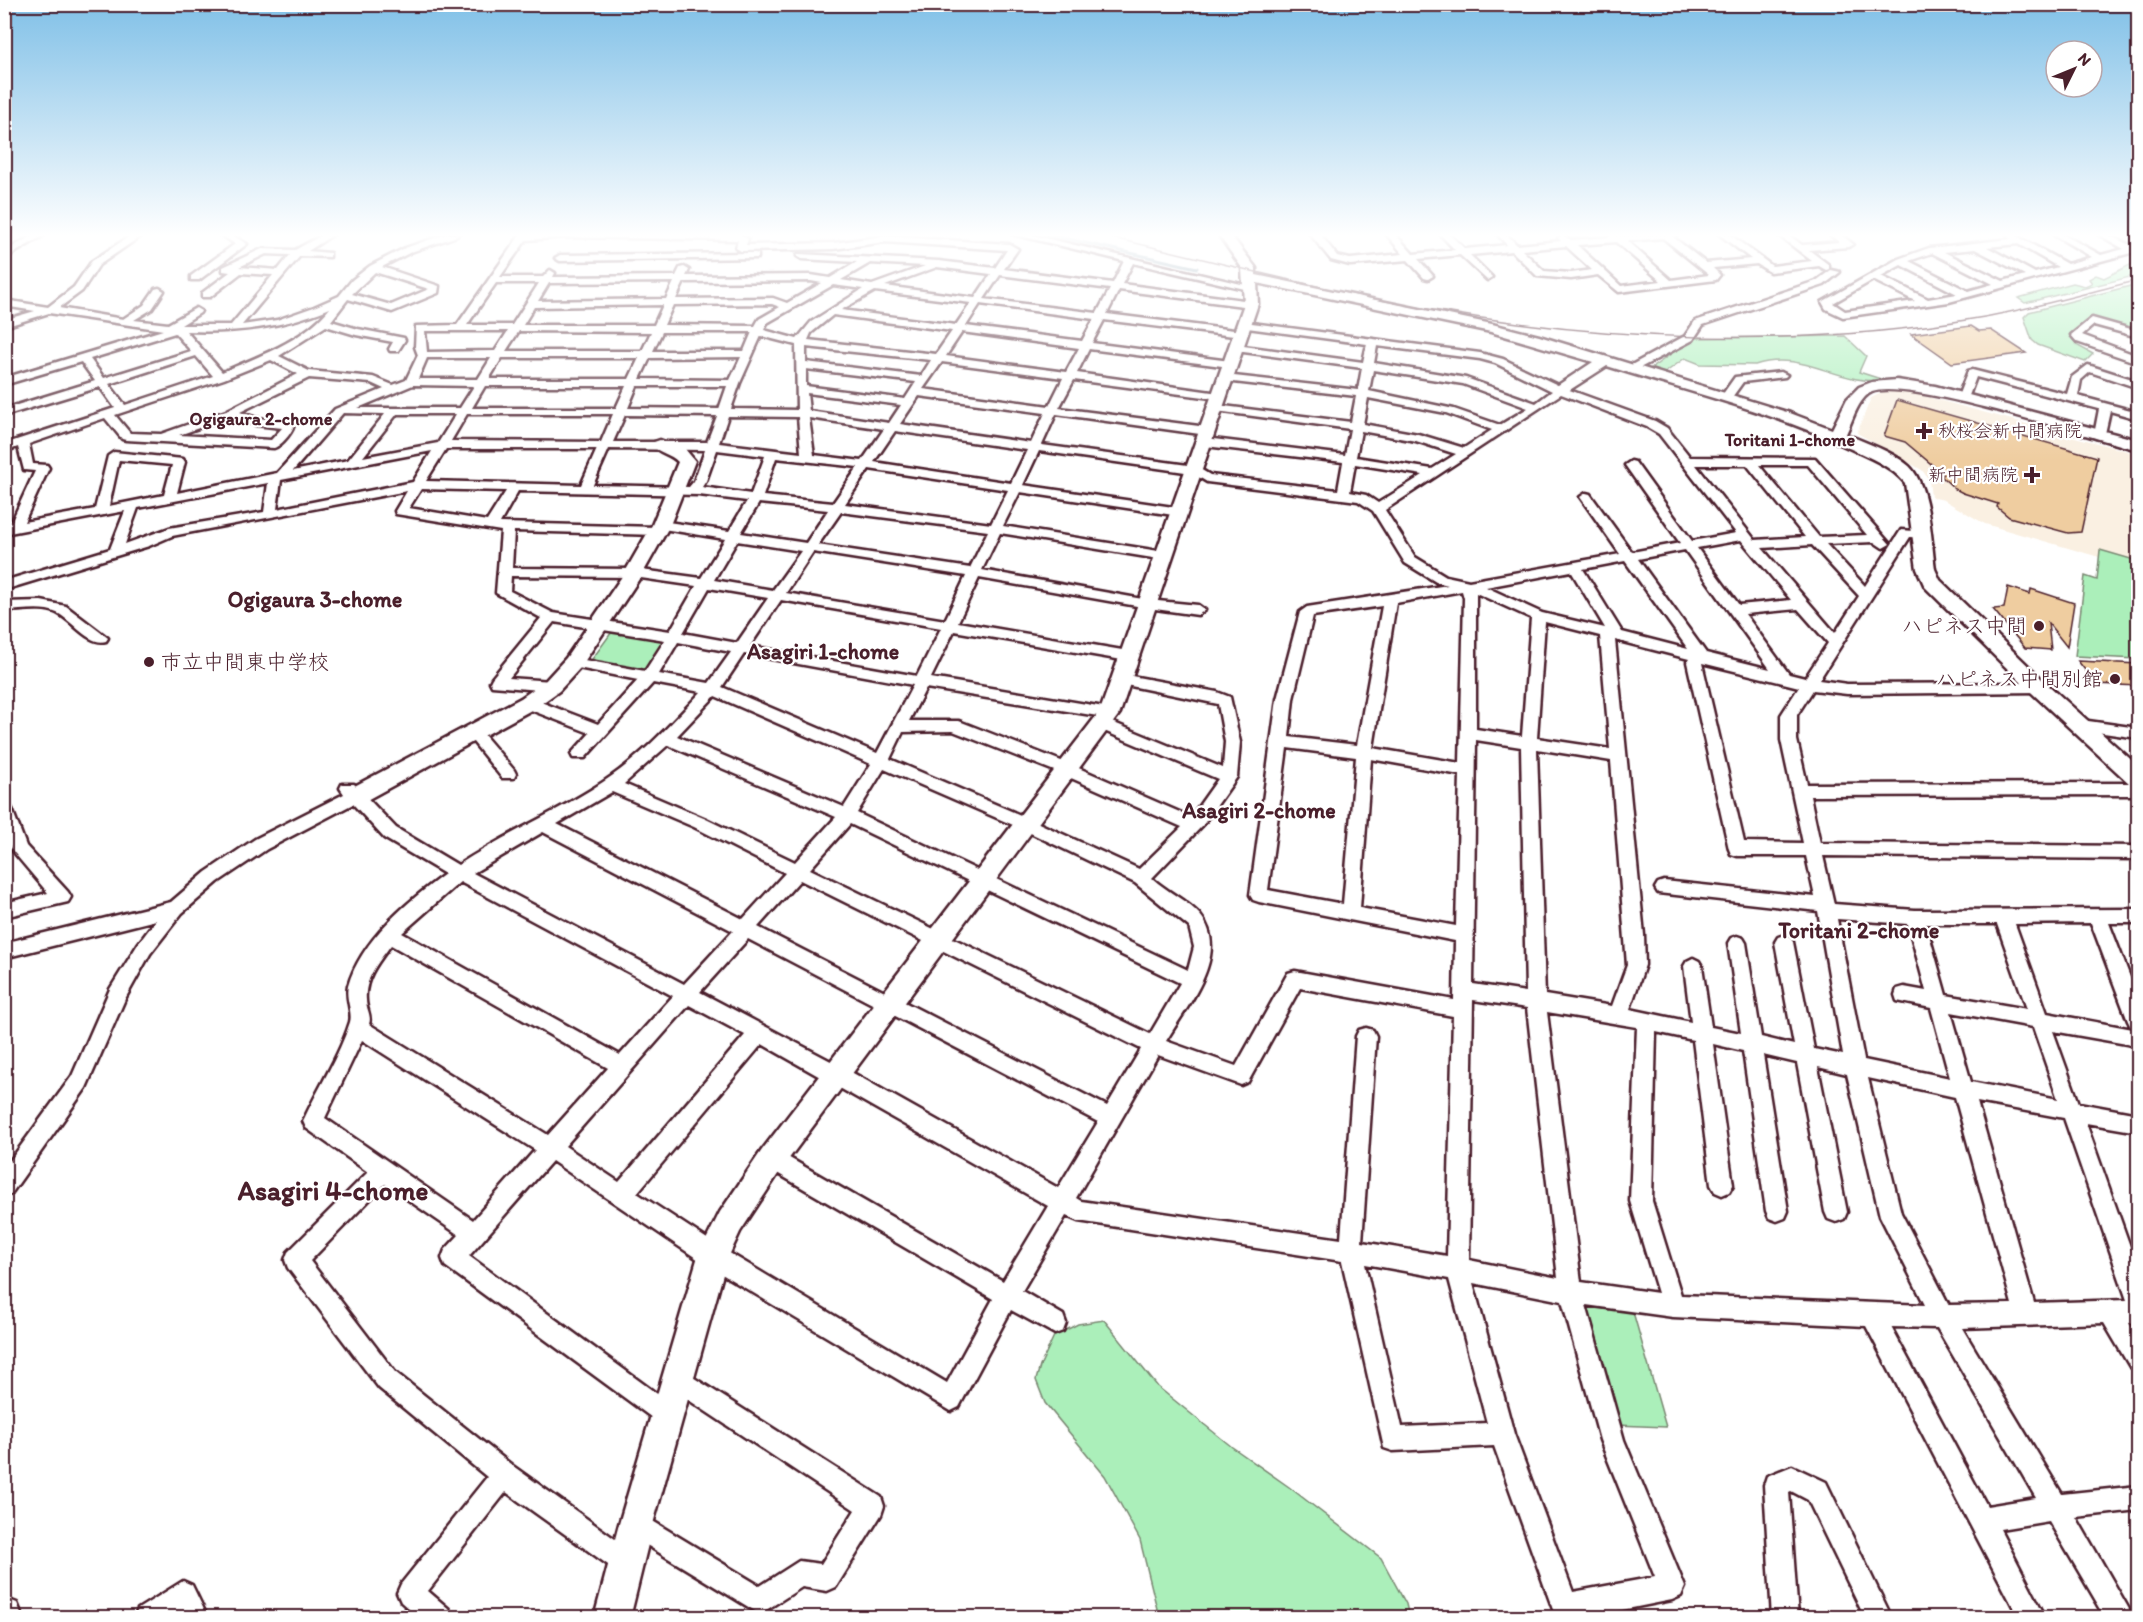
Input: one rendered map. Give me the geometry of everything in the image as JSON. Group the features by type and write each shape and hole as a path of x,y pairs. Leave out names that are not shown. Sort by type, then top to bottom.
{"street":[{"path":"4,324 49,310"},
{"path":"55,310 174,328 233,329 279,323 317,310"},
{"path":"126,321 144,310"},
{"path":"4,382 174,328 196,310"},
{"path":"233,329 249,310"},
{"path":"4,448 220,377 271,356 307,335 335,310"},
{"path":"460,328 473,310"},
{"path":"528,310 420,485 401,511 491,526 660,528 732,536 973,573 1148,604 1198,610"},
{"path":"586,488 668,310"},
{"path":"694,489 700,481 734,383 763,321 785,310"},
{"path":"808,457 800,365 802,343 811,327 836,310"},
{"path":"475,1234 313,1121 340,1069 361,1019 356,1005 357,985 369,962 389,934 458,873 611,785 666,738 713,689 779,596 972,310"},
{"path":"1066,310 1101,314 1235,350 1364,394 1450,411 1502,430"},
{"path":"667,1415 453,1258 685,994 846,817 880,762 922,682 973,573 1103,310"},
{"path":"612,1617 636,1524 713,1256 730,1222 772,1159 1106,718 1166,556 1249,310"},
{"path":"1393,310 1492,328 1605,361 1784,416 1837,436 1890,461 1903,470 1913,483 1926,569 1932,583 2039,688 2139,778"},
{"path":"1630,369 1689,338 1698,322 1736,310"},
{"path":"1835,310 1843,314 1873,310"},
{"path":"832,312 1086,344 1235,350 1369,364 1466,381 1537,407"},
{"path":"2139,334 2092,321 2076,335 2081,340 2139,360"},
{"path":"324,322 356,332 400,340 394,349 499,354 748,354"},
{"path":"174,328 220,377"},
{"path":"411,382 421,351 420,328 759,330 802,343 1070,375 1418,438 1466,453"},
{"path":"1235,350 1373,341 1480,356 1499,361 1560,390 1657,428 1663,431 1801,604 1836,642"},
{"path":"1343,494 1373,341"},
{"path":"4,413 198,352"},
{"path":"271,356 307,374 373,380 395,390"},
{"path":"84,358 122,409"},
{"path":"1378,509 1605,361"},
{"path":"800,365 925,380"},
{"path":"2072,398 2076,379 2088,368 2139,385"},
{"path":"1963,399 1972,373 2139,415"},
{"path":"157,440 230,413 307,374"},
{"path":"1725,398 1739,379 1781,375"},
{"path":"270,513 279,475 339,411 411,382 734,383"},
{"path":"1837,436 1855,399 1864,390 1872,387 1914,387 2139,445"},
{"path":"802,389 909,403"},
{"path":"917,392 1053,409 1433,474"},
{"path":"2100,435 2105,407"},
{"path":"339,411 621,411 803,414 1195,470 1207,478 1343,494 1362,498 1378,509 1410,560 1441,579 1490,592 1515,607 1538,616 1808,684 1847,689 2039,688"},
{"path":"352,463 393,412"},
{"path":"108,414 126,436 157,440 274,444 290,425 256,421 230,413"},
{"path":"10,529 43,468 28,467 23,442"},
{"path":"10,529 279,475 445,445 711,446 868,465 1180,512"},
{"path":"4,1187 79,1082 117,995 144,949 176,908 212,877 261,844 351,792 474,734 528,703 552,686 573,663 634,573 660,528 687,461 680,453 660,445"},
{"path":"579,754 649,678 760,490 772,452"},
{"path":"101,511 114,456 179,462 170,498"},
{"path":"1687,461 1811,461 1877,538 1883,544 1896,548"},
{"path":"1750,461 1816,542 1866,595"},
{"path":"1631,465 1686,546 1736,610 1783,677"},
{"path":"4,586 144,543 169,532 195,530 270,513 420,485 674,491 694,489 754,499 840,506 1166,556"},
{"path":"491,526 514,488"},
{"path":"1586,497 1700,655"},
{"path":"116,552 133,505"},
{"path":"508,526 503,593 550,617 600,623 743,648 1106,718 1229,777"},
{"path":"1921,535 1905,533 1789,716 1789,740 1815,851 1855,1066 1891,1216 1943,1317 2121,1617"},
{"path":"1463,935 1259,895 1285,699 1307,612 1390,600 1686,546 1748,539 1816,542 1877,538"},
{"path":"1574,565 1612,635 1618,756 1636,965 1618,1015"},
{"path":"506,572 634,573 705,583 950,626 1125,668 1217,697 1225,701 1234,755 1229,777 1210,806 1141,878"},
{"path":"1467,585 1472,598 1463,935 1458,1269 1502,1434 1568,1612 1672,1587 1612,1440 1571,1292 1536,1001 1529,742 1538,616"},
{"path":"1351,914 1364,752 1390,600"},
{"path":"1736,610 1801,604"},
{"path":"4,607 41,605 61,609 100,638"},
{"path":"550,617 497,682 552,686"},
{"path":"1700,655 1694,662 1737,849 2139,852"},
{"path":"358,1027 713,1256 951,1399 1007,1296 1200,966 1203,954 1201,931 1184,909 1153,892 1141,878 1026,824 713,689 573,663"},
{"path":"528,703 601,731"},
{"path":"897,727 954,725 1192,824"},
{"path":"2081,725 2139,733"},
{"path":"1468,733 1618,756"},
{"path":"474,734 508,774"},
{"path":"666,738 751,771 1191,980"},
{"path":"1280,741 1364,752 1467,770"},
{"path":"611,785 798,871 1153,1045 1241,1076 1295,978 1463,1000 1536,1001 1618,1015 1963,1090 2139,1123"},
{"path":"1799,790 2139,789"},
{"path":"351,792 390,833 458,873 837,1074 1078,1210 1351,1251 1458,1269 1571,1292 1673,1306 1874,1316 1943,1317 2139,1311"},
{"path":"4,809 19,849 62,897 4,910"},
{"path":"543,824 1112,1118"},
{"path":"1664,888 1826,908 1915,916 2139,916"},
{"path":"4,951 176,908"},
{"path":"2003,915 2139,1299"},
{"path":"2097,915 2139,1021"},
{"path":"1915,916 2026,1315"},
{"path":"389,934 622,1066"},
{"path":"1784,942 1804,1056 1836,1212"},
{"path":"1737,943 1777,1211"},
{"path":"1694,966 1722,1185"},
{"path":"1904,995 2139,1038"},
{"path":"1647,1021 1641,1202 1673,1306"},
{"path":"621,1196 758,1034"},
{"path":"1366,1036 1351,1251 1393,1440 1502,1434"},
{"path":"772,1159 1055,1323"},
{"path":"383,1171 296,1260 387,1380 504,1475 627,1563"},
{"path":"2110,1312 2139,1359"},
{"path":"1874,1316 2033,1617"},
{"path":"636,1524 760,1601 799,1574 827,1578 872,1506 677,1379"},
{"path":"440,1617 410,1593 504,1475"},
{"path":"1785,1617 1776,1485 1792,1478 1817,1491 1879,1617"},
{"path":"1981,1520 2057,1507 2139,1498"},
{"path":"147,1617 183,1593 195,1617"}],"shaded area":[{"name":"新中間病院","path":"1901,390 2138,454 2138,561 2100,550 2099,557 1985,524 1944,500 1931,497 1929,480 1922,470 1857,433 1871,398 1883,392"}],"green space":[{"path":"2038,310 2138,310 2138,332 2100,320 2088,319 2071,334 2078,346 2093,354 2085,362 2038,345 2032,340 2024,317 2029,312"},
{"path":"1845,336 1866,356 1859,372 1884,380 1852,378 1789,361 1772,361 1755,365 1700,364 1685,358 1662,375 1648,370 1696,338"},
{"path":"2100,550 2138,561 2138,659 2075,656 2085,576 2097,580"},
{"path":"614,629 669,639 647,674 590,662"},
{"path":"1585,1304 1633,1312 1666,1427 1616,1425"},
{"path":"1104,1320 1158,1387 1232,1447 1289,1487 1381,1558 1406,1604 1409,1617 1159,1617 1140,1540 1105,1476 1045,1403 1036,1380 1054,1336 1078,1324"}],"building":[{"path":"1971,326 1979,331 1991,330 2026,353 1952,363 1911,334"},
{"name":"新中間病院","path":"1897,400 2097,457 2081,532 2068,533 2009,517 1997,507 1998,504 1955,489 1942,477 1943,474 1905,442 1884,436"},
{"name":"ハピネス中間","path":"2008,587 2030,594 2031,589 2074,603 2067,647 2048,623 2051,650 2025,648 1993,609 2004,608"},
{"name":"ハピネス中間別館","path":"2078,661 2139,664 2139,686 2096,684"}],"tram line":[{"path":"1431,310 1563,328 1702,337 1842,334 1910,328 2019,310"}],"place":[{"name":"秋桜会新中間病院","path":"1924,431"},
{"name":"新中間病院","path":"2032,475"},
{"name":"ハピネス中間","path":"2039,626"},
{"name":"市立中間東中学校","path":"149,662"},
{"name":"ハピネス中間別館","path":"2115,679"}],"district":[{"name":"Ogigaura 2-chome","path":"261,419"},
{"name":"Toritani 1-chome","path":"1790,440"},
{"name":"Ogigaura 3-chome","path":"315,599"},
{"name":"Asagiri 1-chome","path":"823,651"},
{"name":"Asagiri 2-chome","path":"1259,810"},
{"name":"Toritani 2-chome","path":"1859,930"},
{"name":"Asagiri 4-chome","path":"333,1191"}]}
